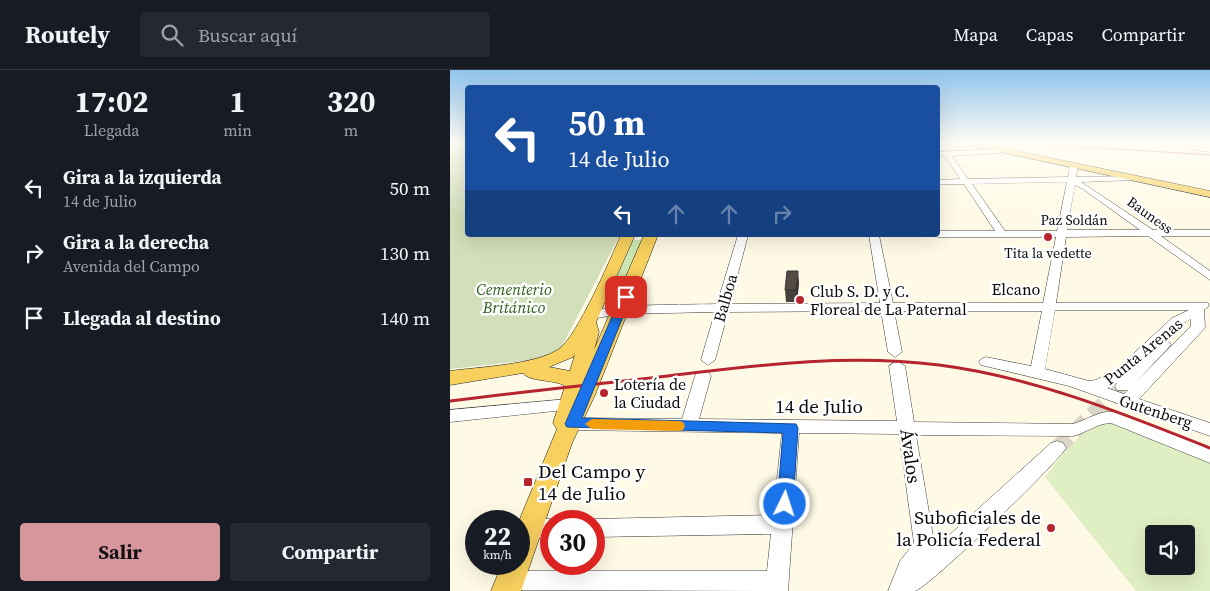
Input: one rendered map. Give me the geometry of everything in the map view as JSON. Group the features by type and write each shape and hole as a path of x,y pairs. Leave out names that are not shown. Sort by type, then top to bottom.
{"main road":[{"path":"1081,167 1210,194"},
{"path":"543,367 571,349 592,312 626,237"},
{"path":"567,424 605,346 650,237"},
{"path":"545,510 590,332 592,312 600,305 623,305"},
{"path":"450,379 543,367 582,359 605,346"},
{"path":"543,367 576,384"},
{"path":"530,545 540,529"}],"street":[{"path":"953,167 1002,233"},
{"path":"1037,372 1074,167"},
{"path":"940,182 1134,178"},
{"name":"Bauness","path":"1072,180 1086,187 1210,276"},
{"name":"Paz Soldán","path":"940,234 1210,233"},
{"name":"Balboa","path":"688,426 742,237"},
{"name":"Ávalos","path":"874,237 908,428 925,546 908,568 899,590"},
{"name":"Elcano","path":"623,305 722,308 1204,306"},
{"name":"Punta Arenas","path":"1087,387 1096,387 1111,380 1179,320 1204,306"},
{"name":"Punta Arenas","path":"1124,394 1204,306"},
{"name":"Gutenberg","path":"986,362 1037,372 1087,387 1124,394 1210,430"},
{"name":"14 de Julio","path":"450,416 567,424 908,428 1061,439"},
{"name":"Gutenberg","path":"1061,439 1100,417 1118,418 1210,456"},
{"path":"530,574 777,586 784,524 791,428"},
{"path":"899,590 920,575 1008,495 1061,439"},
{"path":"605,528 784,524"}],"green space":[{"name":"Cementerio Británico","path":"450,167 465,167 465,237 619,237 560,350 543,359 450,369"},
{"path":"643,240 620,300 611,303 603,301 629,242"},
{"path":"1112,423 1210,463 1210,591 1136,591 1045,477 1074,442 1091,429"}],"building":[{"path":"787,271 798,271 796,290 785,290"}],"tunnel":[{"path":"1057,448 1122,387"}],"railway":[{"path":"450,401 764,365 869,360 904,362 974,371 1043,387 1144,422 1210,448"}],"slow traffic":[{"path":"592,424 678,426"}],"place":[{"name":"Tita la vedette","path":"1048,237"},
{"name":"Club S. D. y C. Floreal de La Paternal","path":"800,300"},
{"name":"Lotería de la Ciudad","path":"604,393"},
{"name":"Del Campo y 14 de Julio","path":"528,482"},
{"name":"Suboficiales de la Policía Federal","path":"1051,528"}],"route":[{"path":"626,297 572,424 791,428 785,504"}]}
